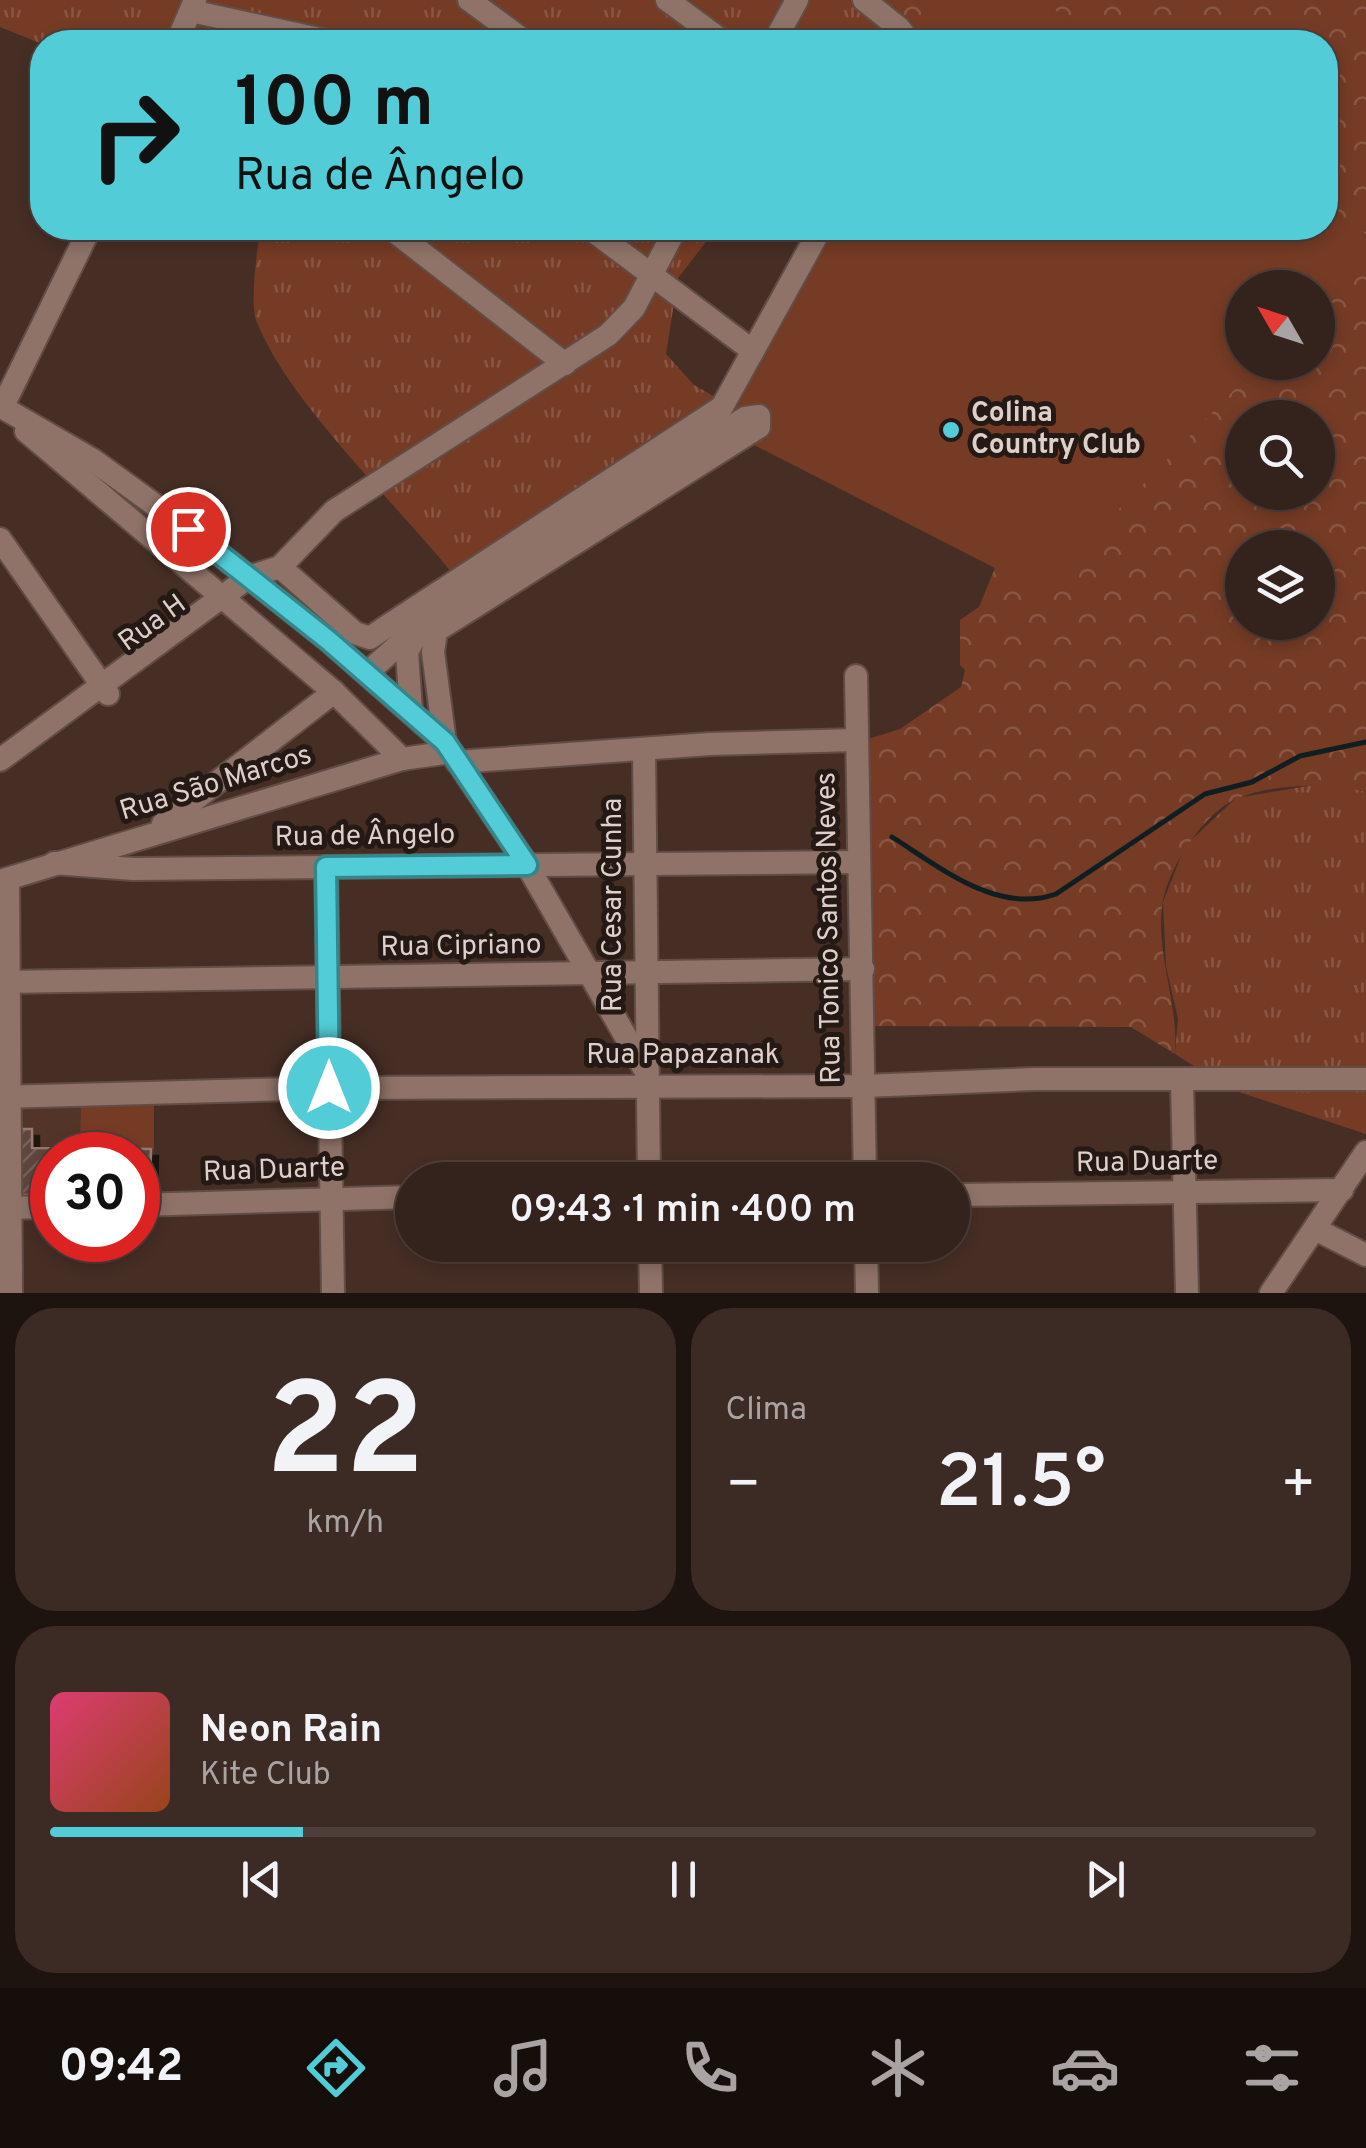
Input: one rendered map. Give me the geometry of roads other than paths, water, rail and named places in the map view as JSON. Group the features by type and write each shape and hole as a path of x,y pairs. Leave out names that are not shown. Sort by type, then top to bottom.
{"street":[{"path":"470,0 510,30"},
{"path":"667,0 708,30"},
{"path":"781,30 797,0"},
{"path":"864,0 901,30"},
{"path":"182,30 193,6 286,30"},
{"path":"7,411 85,240"},
{"path":"405,240 565,364"},
{"path":"605,240 754,351"},
{"name":"Rua H","path":"1,769 106,688 264,576 334,511 565,364 621,322 634,308 669,240"},
{"path":"7,411 34,423 264,576 355,633 370,638 712,416 754,351 814,240"},
{"path":"7,411 334,692 402,759"},
{"path":"369,670 432,612 745,418 756,414 761,418 759,427 441,626 434,640 438,688 451,752"},
{"path":"0,539 106,688"},
{"path":"264,576 369,670 451,752 527,865 593,975 646,1078"},
{"path":"411,710 407,652 416,630"},
{"path":"369,670 408,686 438,688"},
{"name":"Rua Tonico Santos Neves","path":"856,676 865,1162"},
{"path":"151,833 334,692"},
{"name":"Rua São Marcos","path":"4,880 402,759 451,752 856,740"},
{"name":"Rua Cesar Cunha","path":"644,749 648,1162"},
{"name":"Rua de Ângelo","path":"54,863 133,870 857,862"},
{"path":"326,867 333,1293"},
{"path":"4,880 4,1208 11,1293"},
{"name":"Rua Cipriano","path":"3,982 863,969"},
{"name":"Rua Papazanak","path":"4,1097 646,1078 864,1086 1035,1079 1366,1079"},
{"path":"1182,1081 1187,1293"},
{"path":"1270,1293 1365,1156"},
{"name":"Rua Duarte","path":"970,1195 1342,1190"},
{"name":"Rua Duarte","path":"160,1204 395,1197"},
{"path":"4,1208 30,1207"},
{"path":"1315,1229 1366,1254"},
{"path":"650,1262 651,1293"},
{"path":"866,1262 867,1293"}],"waterway":[{"path":"892,837 970,885 1012,898 1034,899 1056,894 1205,794 1252,782 1300,756 1366,742"}],"place":[{"name":"Colina Country Club","path":"951,430"}]}
